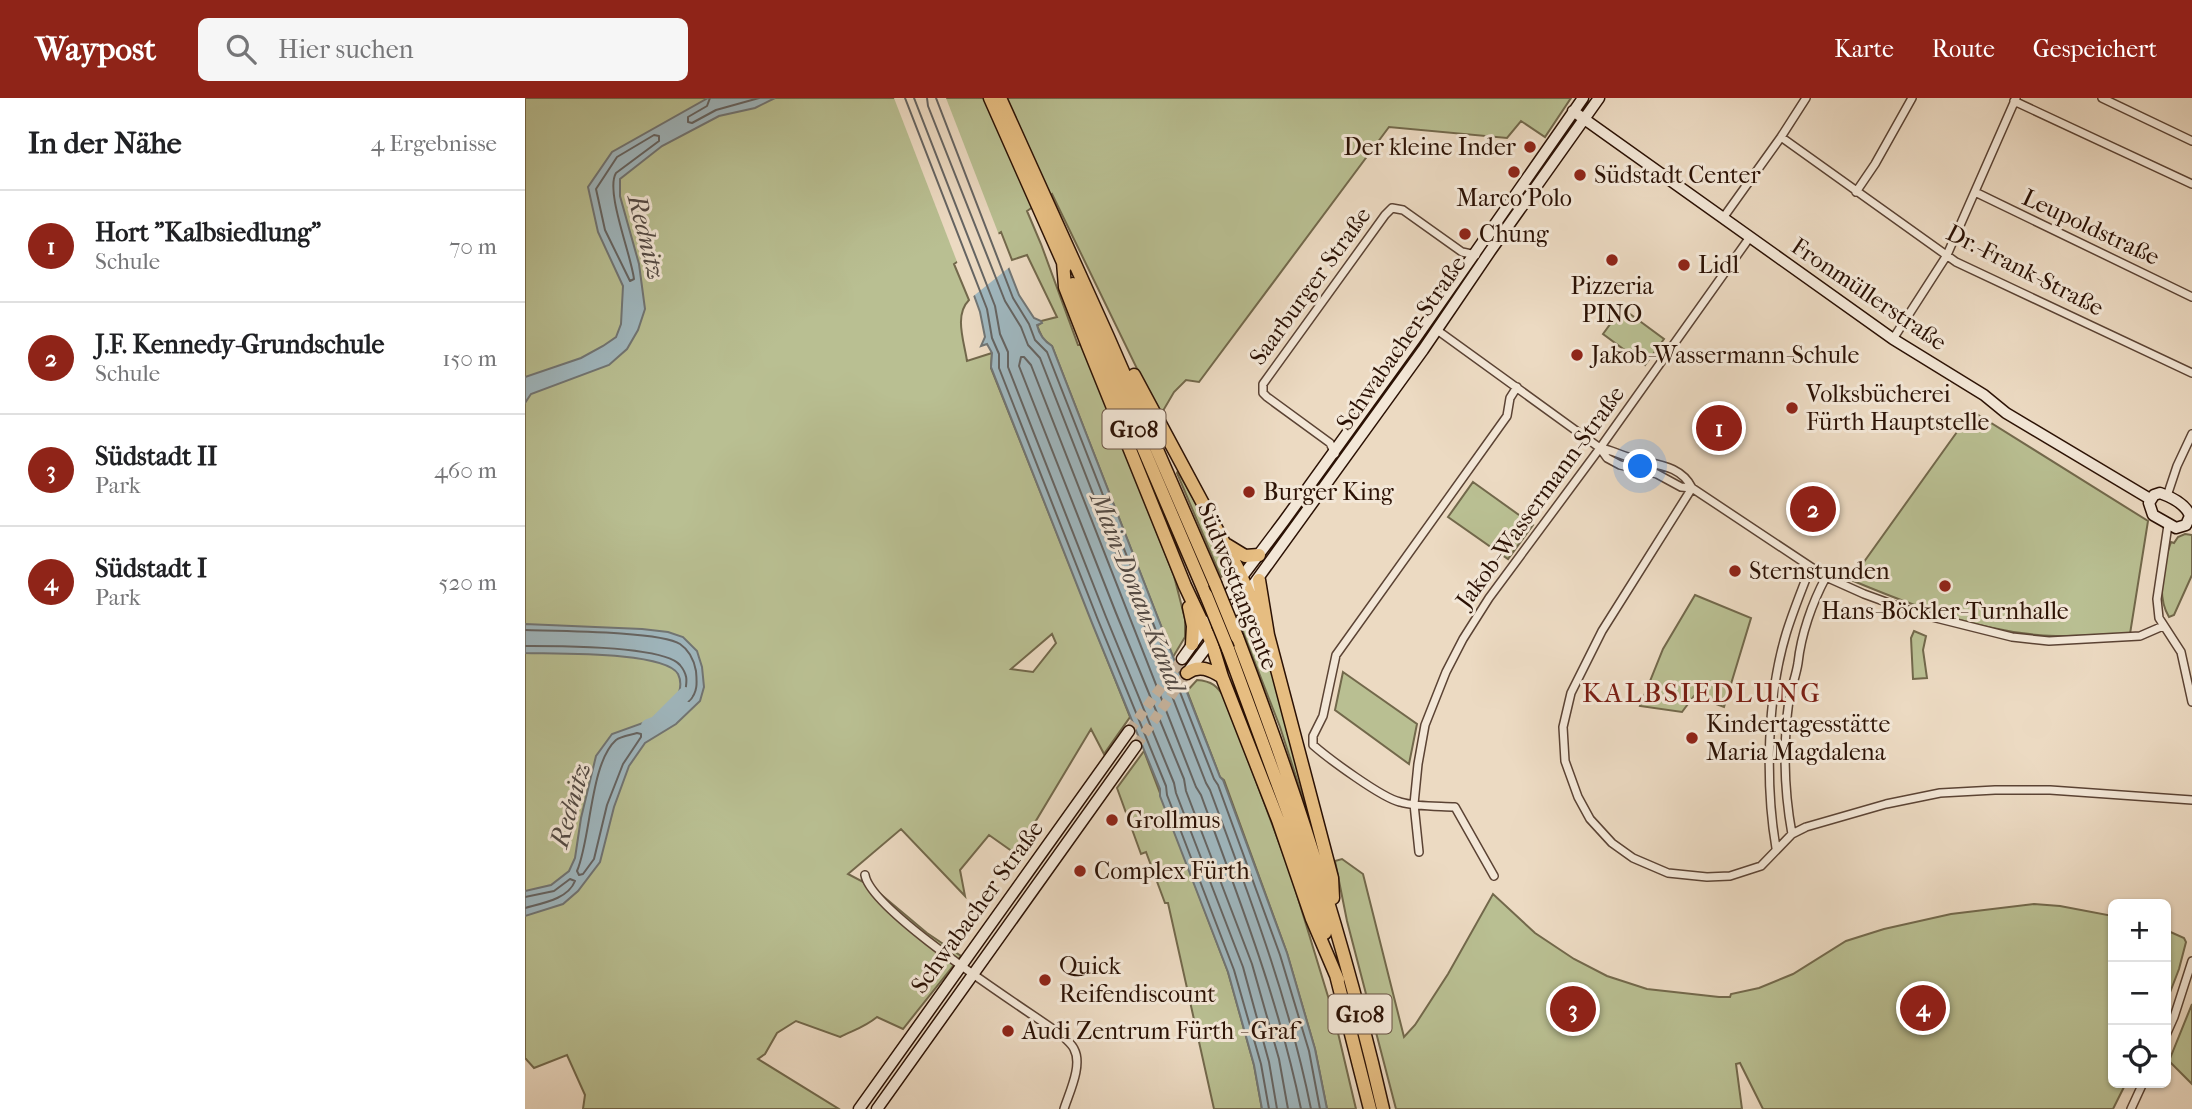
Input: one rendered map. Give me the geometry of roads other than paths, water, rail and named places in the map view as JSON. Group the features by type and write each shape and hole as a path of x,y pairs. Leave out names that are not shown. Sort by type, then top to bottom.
{"highway":[{"name":"Südwesttangente","path":"990,98 1091,299 1237,637 1302,814 1335,919 1383,1109"},
{"name":"Südwesttangente","path":"1000,98 1063,262 1228,649 1289,815 1338,980 1370,1109"},
{"path":"1063,262 1065,287 1185,586 1214,638 1222,677 1278,820 1312,919 1338,980"},
{"path":"1091,299 1114,334 1141,390 1223,541 1268,635"},
{"path":"1223,541 1245,556 1259,555"},
{"path":"1259,580 1268,635 1332,878 1335,919"},
{"path":"1185,586 1193,626 1192,645"},
{"path":"1187,673 1193,668 1203,668 1222,677"}],"main road":[{"name":"Schwabacher Straße","path":"1229,594 1335,450 1583,98"},
{"name":"Schwabacher Straße","path":"1235,610 1437,330 1599,98"},
{"name":"Fronmüllerstraße","path":"1573,111 1892,339 1984,395 2006,413 2150,499 2150,511 2168,525"},
{"path":"2150,499 2156,494 2167,496 2187,509 2190,524 2179,529 2168,525"},
{"path":"1182,659 1207,624"},
{"path":"1187,673 1214,638"},
{"name":"Schwabacher Straße","path":"859,1109 1129,731"},
{"name":"Schwabacher Straße","path":"877,1109 1136,746"}],"street":[{"path":"1723,218 1781,138 1806,98"},
{"path":"1856,192 1912,98"},
{"path":"2102,98 2192,141"},
{"path":"1892,339 1947,255 2015,99 2192,184"},
{"name":"Dr.-Frank-Straße","path":"1781,138 1956,262 2192,373"},
{"name":"Leupoldstraße","path":"1975,192 2192,297"},
{"name":"Saarburger Straße","path":"1335,450 1330,443 1267,397 1263,393 1263,384 1392,208 1403,209 1462,252 1474,255"},
{"name":"Jakob-Wassermann-Straße","path":"1419,852 1414,804 1425,725 1455,655 1489,598 1750,237"},
{"path":"1474,255 1491,250"},
{"path":"1437,330 1600,448 1668,467 1688,479 1692,488 1810,568 1864,594 1916,613 2012,637 2049,641 2140,636 2163,626"},
{"path":"1494,876 1455,807 1399,802 1313,745 1313,736 1323,716 1336,655 1507,416 1510,398 1517,387"},
{"path":"2167,496 2192,434"},
{"path":"1335,450 1337,468"},
{"path":"1692,488 1609,618 1571,693 1563,727 1565,761 1577,797 1590,819 1612,844 1633,858 1659,870 1685,876 1730,876 1761,866 1792,834 1806,827 1886,804 1940,793 1995,789 2050,790 2192,800"},
{"path":"2168,525 2157,599 2159,618 2181,652 2192,702"},
{"path":"1776,848 1769,776 1771,720 1786,635 1810,568"},
{"path":"1792,834 1786,779 1790,698 1800,648 1813,604 1826,577"},
{"path":"865,874 866,882 895,914 972,974 1063,1036 1074,1048 1077,1058 1076,1071 1064,1109"},
{"path":"2170,1025 2192,961"},
{"path":"2131,1109 2141,1088"}],"water":[{"path":"708,98 775,98 755,108 719,116 662,146 620,179 620,196 639,264 645,309 638,330 627,349 609,365 531,394 525,403 525,377 581,358 603,346 616,337 621,324 623,286 598,232 588,187 612,152"},
{"name":"Main-Donau-Kanal","path":"942,98 1019,295 1034,318 1041,321 1042,323 1037,325 1039,331 1044,340 1052,346 1223,780 1287,953 1315,1049 1327,1109 1262,1109 1254,1065 1228,972 1160,796 1160,789 991,367 992,353 987,344 981,346 985,337 980,312 962,262"},
{"path":"525,624 642,629 683,637 697,651 704,687 700,701 676,724 645,743 629,766 614,807 600,862 578,891 563,904 525,916 525,891 551,885 569,871 575,858 581,818 596,756 612,734 668,714 678,695 680,679 669,667 653,661 607,655 525,653"}],"waterway":[{"name":"Rednitz","path":"648,726 656,723 685,694"}],"tunnel":[{"path":"1129,731 1182,659"},
{"path":"1136,746 1187,673"}],"place":[{"name":"Der kleine Inder","path":"1530,147"},
{"name":"Marco Polo","path":"1514,172"},
{"name":"Südstadt Center","path":"1580,175"},
{"name":"Chung","path":"1465,234"},
{"name":"Pizzeria PINO","path":"1612,260"},
{"name":"Lidl","path":"1684,265"},
{"name":"Jakob-Wassermann-Schule","path":"1577,355"},
{"name":"Volksbücherei Fürth Hauptstelle","path":"1792,408"},
{"name":"Hort \"Kalbsiedlung\"","path":"1719,428"},
{"name":"Burger King","path":"1249,492"},
{"name":"J.F. Kennedy-Grundschule","path":"1813,509"},
{"name":"Sternstunden","path":"1735,571"},
{"name":"Hans-Böckler-Turnhalle","path":"1945,586"},
{"name":"Kindertagesstätte Maria Magdalena","path":"1692,738"},
{"name":"Grollmus","path":"1112,820"},
{"name":"Complex Fürth","path":"1080,871"},
{"name":"Quick Reifendiscount","path":"1045,980"},
{"name":"Südstadt I","path":"1923,1008"},
{"name":"Südstadt II","path":"1573,1009"},
{"name":"Audi Zentrum Fürth - Graf","path":"1008,1031"}],"district":[{"name":"KALBSIEDLUNG","path":"1702,692"}]}
